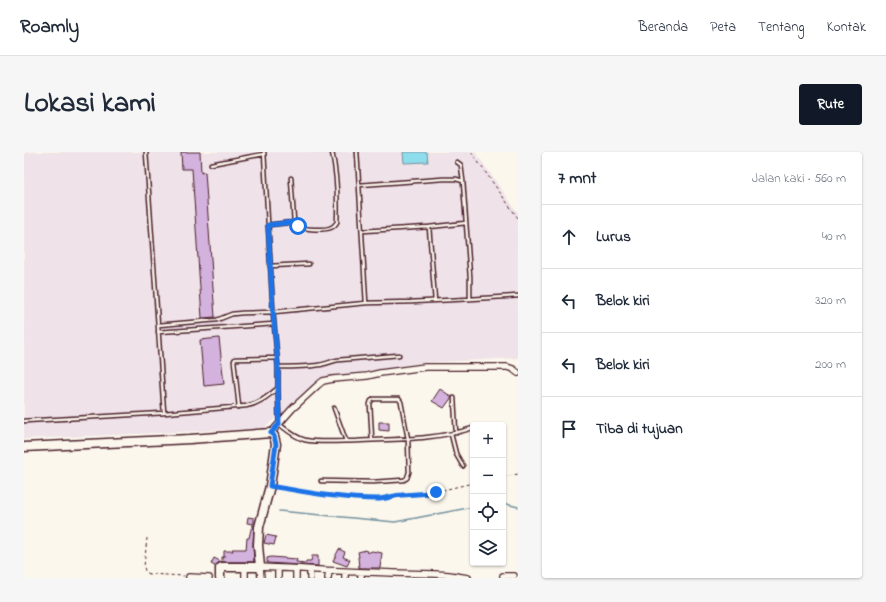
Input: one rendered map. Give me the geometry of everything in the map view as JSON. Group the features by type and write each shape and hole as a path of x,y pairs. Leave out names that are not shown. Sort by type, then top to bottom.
{"street":[{"path":"24,447 190,439 271,433 292,409 323,381 425,367 507,367 518,373"},
{"path":"261,578 258,545 260,527 269,490 276,444 274,436 271,433"},
{"path":"220,578 220,568 222,567 296,569 345,572 361,575 449,575 468,578"},
{"path":"245,568 245,578"},
{"path":"278,569 278,578"},
{"path":"296,569 296,578"},
{"path":"310,570 310,578"},
{"path":"328,578 329,571"},
{"path":"345,572 345,578"},
{"path":"503,578 503,576 514,576"},
{"path":"189,577 210,578"}],"lane":[{"path":"146,152 164,413"},
{"path":"291,178 294,222 298,226 304,228 330,228 335,226 337,222 337,194 336,174 332,152"},
{"path":"357,152 366,303"},
{"path":"211,164 264,153 273,312 278,367 279,424 292,435 303,440 312,441 408,438 451,434 470,429"},
{"path":"457,162 461,165 463,180 470,277 470,298"},
{"path":"359,185 443,179 463,180"},
{"path":"268,225 294,222"},
{"path":"362,231 430,227 466,223"},
{"path":"430,227 434,301"},
{"path":"270,266 309,264"},
{"path":"158,325 217,320 232,314 273,312 366,303 518,296"},
{"path":"158,332 274,324"},
{"path":"278,367 310,366 326,364 338,360 399,355"},
{"path":"239,407 235,359 277,358"},
{"path":"24,421 239,407 258,403 278,388"},
{"path":"454,398 456,432"},
{"path":"321,481 373,482 404,480 407,478 409,472 408,438 401,402 399,399 371,401 372,440"},
{"path":"334,408 346,441"},
{"path":"451,434 456,454 463,466"}],"path":[{"path":"471,152 518,218"},
{"path":"506,476 518,474"},
{"path":"269,490 379,499 401,495 426,494 470,484"},
{"path":"147,538 144,567 145,571 149,574 189,577"}],"shaded area":[{"path":"24,152 403,152 405,163 428,162 427,152 475,152 518,213 518,358 420,363 323,378 264,428 24,439"}],"water":[{"path":"403,152 427,152 428,162 404,163"}],"building":[{"path":"181,152 200,152 201,173 205,172 215,317 202,318 192,169 182,169"},
{"path":"219,338 224,384 204,386 200,340"},
{"path":"440,389 452,397 444,408 432,401"},
{"path":"379,422 389,422 389,431 379,430"},
{"path":"248,517 254,518 254,524 247,523"},
{"path":"252,525 254,526 254,562 222,562 224,551 233,551 232,549 246,549 247,538 249,538"},
{"path":"266,535 276,537 274,545 264,543"},
{"path":"339,549 345,552 343,557 350,560 347,566 333,561"},
{"path":"366,550 367,553 372,551 382,553 380,568 359,568 358,552"},
{"path":"312,556 318,556 318,566 267,563 267,558 271,557 297,559 296,562 306,563 306,561 311,561"},
{"path":"214,558 222,562 215,566 211,564"}],"waterway":[{"path":"506,504 518,507"},
{"path":"279,511 395,522 470,508"}],"route":[{"path":"298,226 294,222 268,225 278,367 279,424 271,433 274,436 276,444 270,486 354,498 379,499 401,495 436,492"}]}
